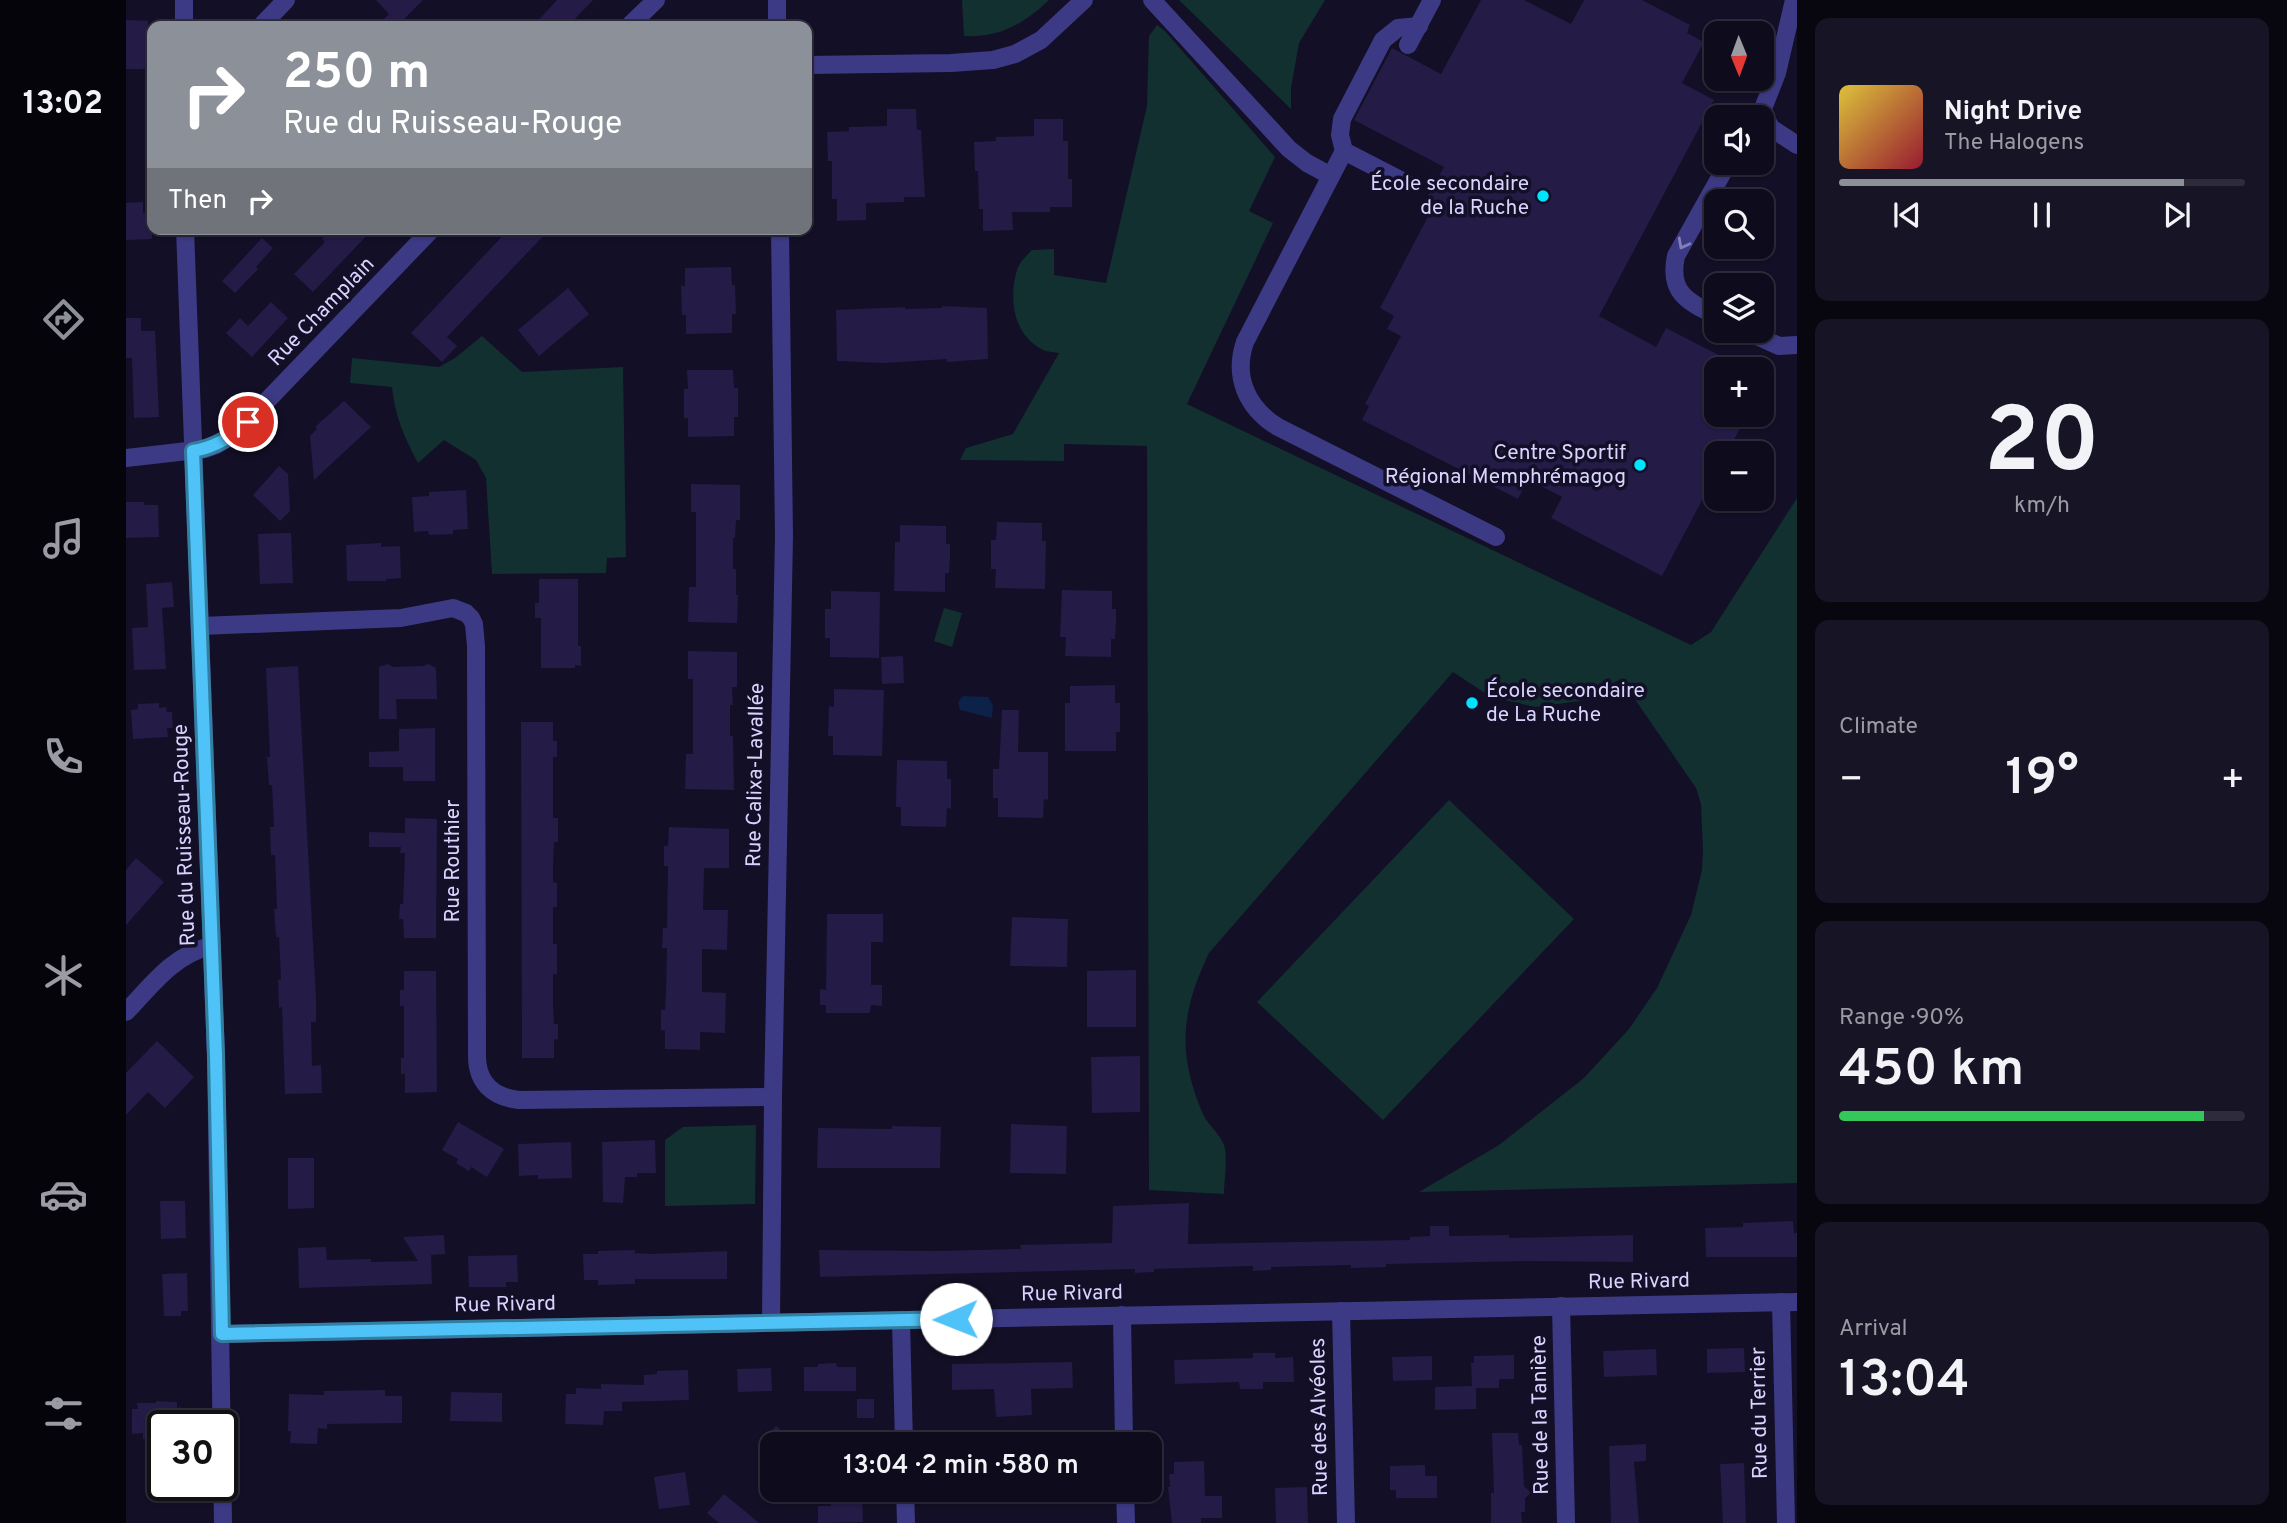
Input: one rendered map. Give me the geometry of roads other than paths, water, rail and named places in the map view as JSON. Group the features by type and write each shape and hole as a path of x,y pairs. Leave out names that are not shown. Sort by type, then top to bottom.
{"street":[{"path":"184,0 184,21"},
{"path":"266,21 286,0"},
{"path":"634,21 656,0"},
{"path":"777,0 777,21"},
{"path":"812,65 993,60 1015,54 1041,40 1084,0"},
{"path":"1152,0 1289,149 1331,176"},
{"path":"1408,46 1433,0"},
{"path":"1764,105 1777,73 1794,0"},
{"path":"1419,26 1398,28 1383,40 1342,119 1340,135 1344,151 1245,342 1240,368 1247,397 1265,420 1496,537"},
{"path":"1774,130 1797,145"},
{"path":"1344,151 1408,184"},
{"path":"1704,309 1686,300 1679,291 1673,268 1676,256 1721,175"},
{"name":"Rue du Ruisseau-Rouge","path":"186,235 216,1056 223,1523"},
{"name":"Rue Champlain","path":"126,458 193,451 216,445 237,432 426,235"},
{"name":"Rue Calixa-Lavallée","path":"771,1322 784,537 780,235"},
{"path":"1772,343 1779,346 1797,345"},
{"name":"Rue Routhier","path":"201,626 401,618 453,608 466,613 474,624 476,646 477,1067 481,1078 497,1095 519,1100 773,1097"},
{"path":"126,1012 173,963 191,952 211,946"},
{"name":"Rue Rivard","path":"222,1334 1789,1302"},
{"name":"Rue du Terrier","path":"1786,1523 1789,1302"},
{"name":"Rue de la Tanière","path":"1561,1306 1566,1523"},
{"name":"Rue des Alvéoles","path":"1341,1311 1346,1523"},
{"path":"1122,1315 1124,1432"},
{"path":"901,1320 904,1432"},
{"path":"905,1502 906,1523"},
{"path":"1125,1502 1126,1523"}],"water":[{"path":"963,696 988,697 993,705 992,718 960,710 958,702"}],"place":[{"name":"École secondaire de la Ruche","path":"1543,196"},
{"name":"Centre Sportif Régional Memphrémagog","path":"1640,465"},
{"name":"École secondaire de La Ruche","path":"1472,703"}]}
